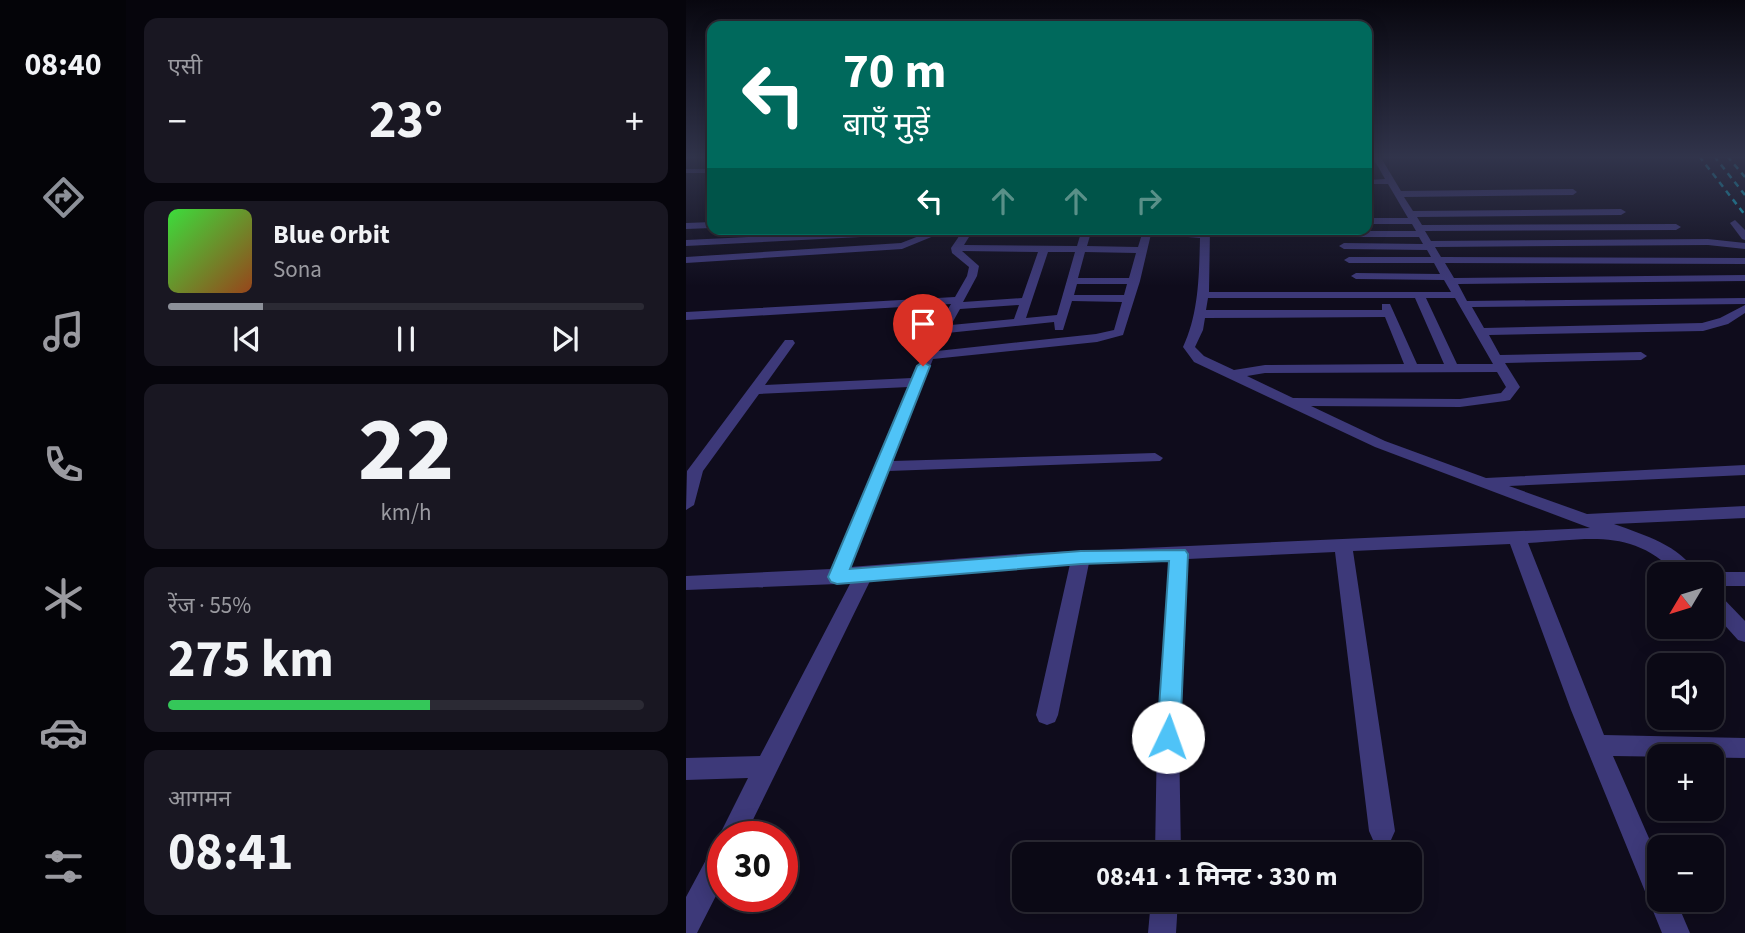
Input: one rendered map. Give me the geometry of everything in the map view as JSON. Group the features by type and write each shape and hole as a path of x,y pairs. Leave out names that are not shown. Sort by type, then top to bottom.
{"street":[{"path":"1288,402 1460,403 1505,397 1513,387 1401,200"},
{"path":"1344,246 1422,231 1577,213 1621,212"},
{"path":"1577,213 1674,302"},
{"path":"1372,222 1422,231 1609,243 1708,242 1745,246"},
{"path":"1735,223 1745,237"},
{"path":"686,226 707,225"},
{"path":"1372,231 1676,227"},
{"path":"686,243 813,235"},
{"path":"849,249 858,235"},
{"path":"686,260 908,245 932,235"},
{"path":"956,248 965,235"},
{"path":"1055,343 1085,235"},
{"path":"928,356 1115,335 1121,330 1146,235"},
{"path":"1205,235 1200,314 1189,347 1191,353 1231,375 1380,444 1620,533 1669,555 1676,562"},
{"path":"1340,235 1363,294"},
{"path":"956,248 1142,250"},
{"path":"837,577 928,356 972,276 974,266 958,253 956,248"},
{"path":"1019,322 1044,249"},
{"path":"1349,260 1745,261"},
{"path":"1356,276 1448,279 1745,278"},
{"path":"1073,281 1135,281"},
{"path":"1202,295 1363,294 1460,299 1745,301"},
{"path":"1382,295 1412,368"},
{"path":"1419,295 1452,369"},
{"path":"1067,298 1129,299"},
{"path":"686,316 1025,301"},
{"path":"1480,332 1703,327 1724,321 1745,308"},
{"path":"1200,314 1389,313"},
{"path":"942,330 1061,318"},
{"path":"686,505 695,471 789,343"},
{"path":"1231,375 1265,369 1452,369 1499,363 1641,356"},
{"path":"754,390 918,382"},
{"path":"882,466 1155,458"},
{"path":"1480,483 1745,470"},
{"path":"1584,520 1745,512"},
{"path":"686,583 837,577 1081,557 1620,533"},
{"path":"1517,538 1597,745 1647,864"},
{"path":"1343,546 1382,831"},
{"path":"1168,842 1168,737 1179,554"},
{"path":"1047,715 1081,557"},
{"path":"740,821 864,575"},
{"path":"1724,579 1745,579"},
{"path":"1724,612 1745,634"},
{"path":"1597,745 1745,748"},
{"path":"686,769 767,766"},
{"path":"686,925 707,885"},
{"path":"1162,933 1163,912"},
{"path":"1667,912 1676,933"}],"railway":[{"path":"1733,200 1745,215"}],"route":[{"path":"923,366 837,577 1081,557 1179,554 1168,737"}]}
